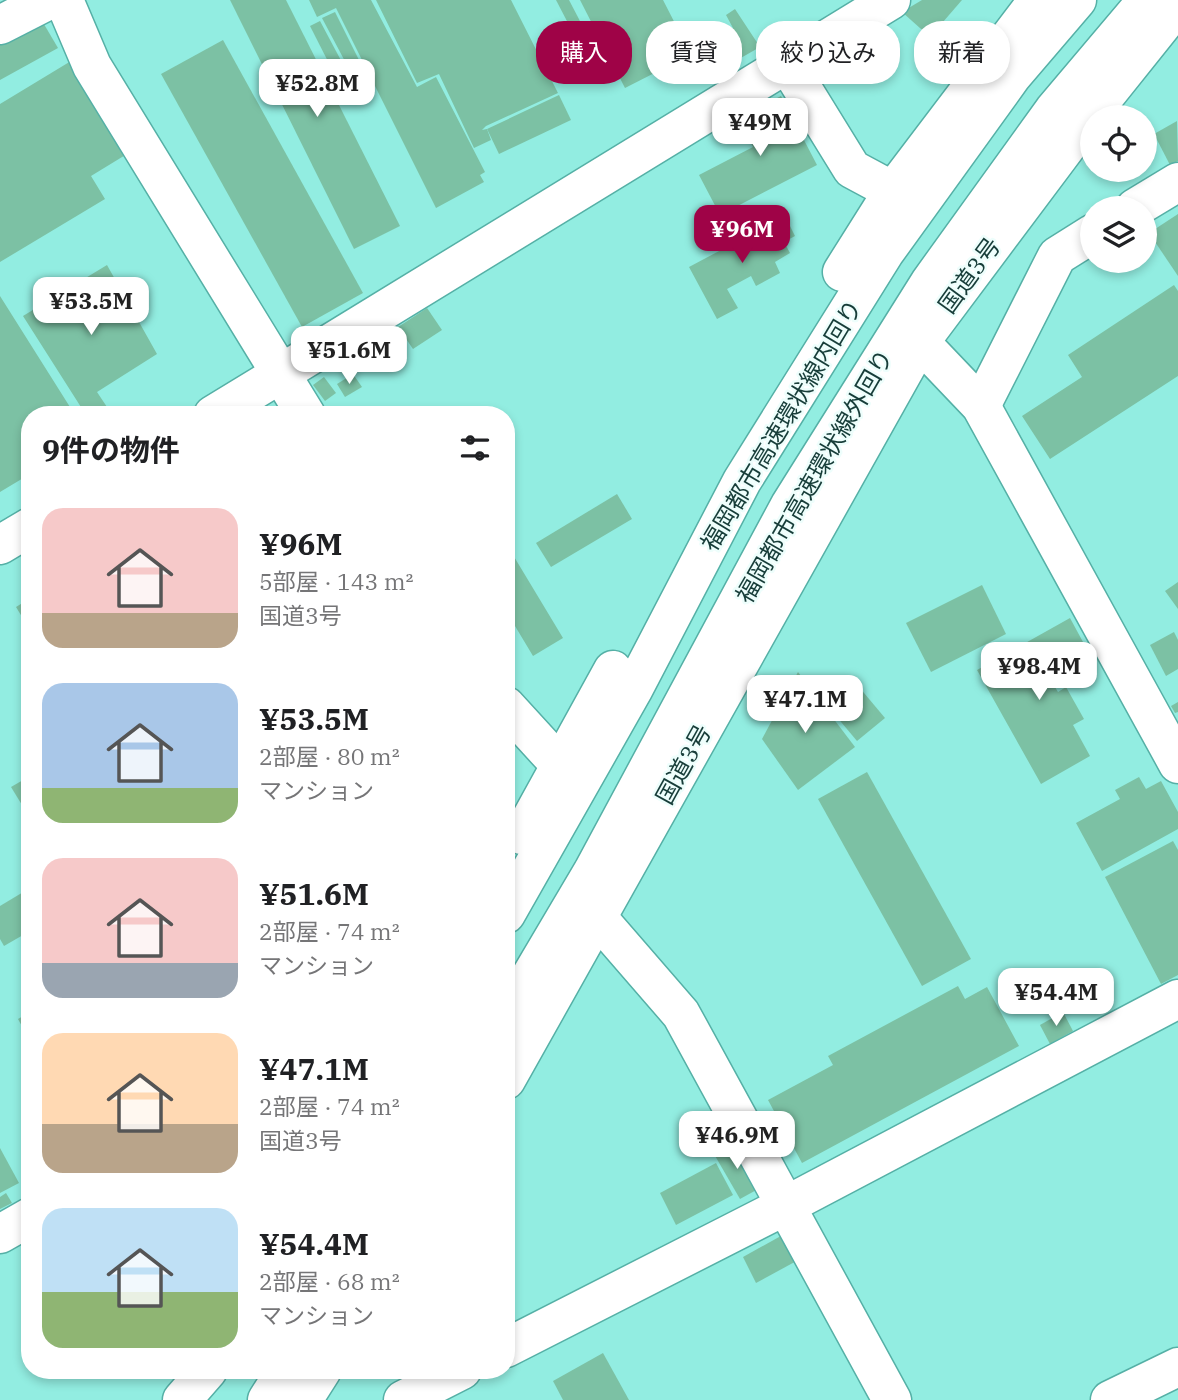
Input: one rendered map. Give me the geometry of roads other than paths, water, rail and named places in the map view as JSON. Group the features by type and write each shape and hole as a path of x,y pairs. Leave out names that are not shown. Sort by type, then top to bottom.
{"main road":[{"path":"0,25 49,0"},
{"path":"64,0 92,66 301,406"},
{"path":"855,21 891,0"},
{"path":"515,848 804,331 893,191 1038,0"},
{"name":"福岡都市高速環状線内回り","path":"515,898 633,690 742,481 885,252 1012,76 1077,0"},
{"name":"福岡都市高速環状線外回り","path":"515,1003 593,871 790,505 930,282 1054,110 1147,0"},
{"name":"国道3号","path":"515,1064 920,342 1077,132 1178,5"},
{"path":"228,406 756,80"},
{"path":"800,84 852,169 893,191"},
{"path":"1155,196 1178,182"},
{"path":"981,406 1056,256 1080,241"},
{"path":"920,342 981,406 1178,764"},
{"path":"0,545 21,532"},
{"path":"515,716 560,765"},
{"path":"597,917 681,1014 892,1400"},
{"path":"515,1343 785,1206 1178,999"},
{"path":"0,1234 21,1222"},
{"path":"1110,1400 1178,1367"},
{"path":"172,1400 186,1379"},
{"path":"182,1400 200,1379"},
{"path":"198,1400 213,1379"},
{"path":"267,1400 280,1379"},
{"path":"303,1400 316,1379"},
{"path":"403,1400 444,1379"}]}
